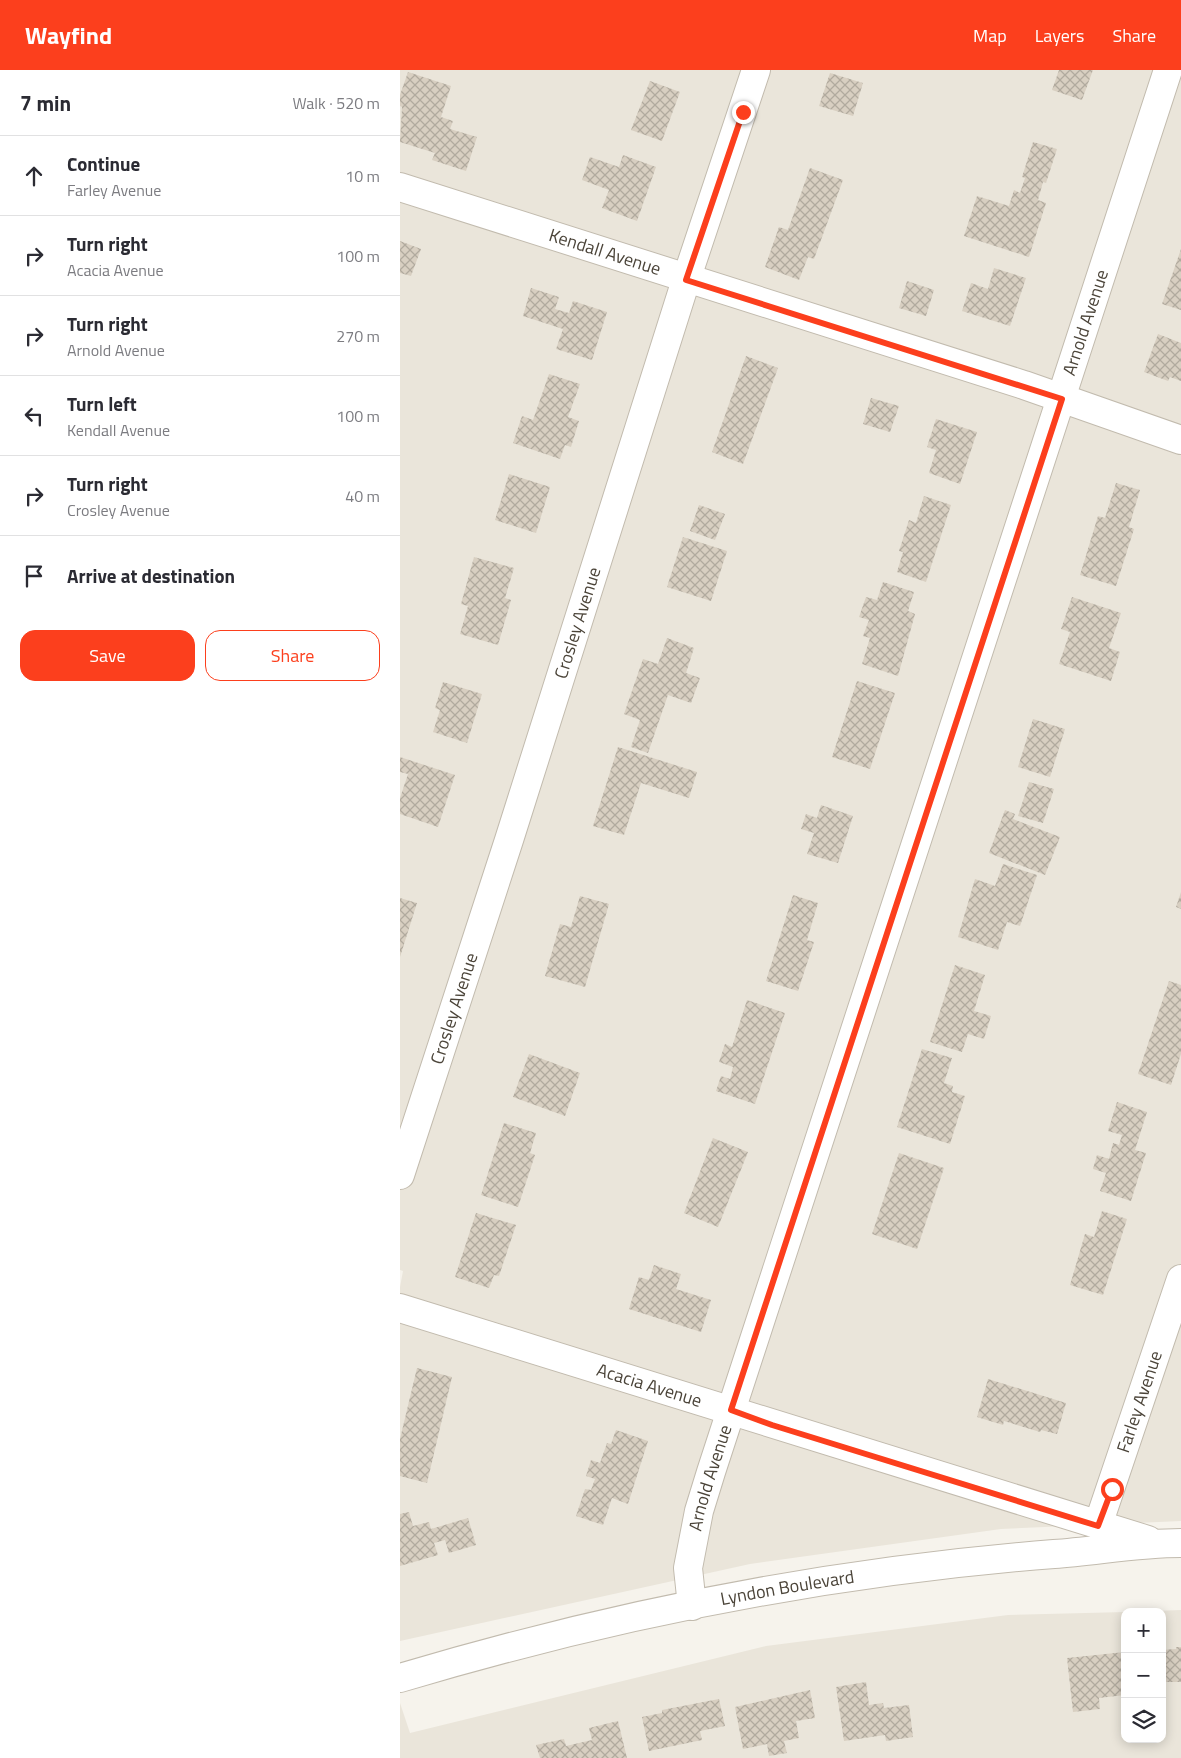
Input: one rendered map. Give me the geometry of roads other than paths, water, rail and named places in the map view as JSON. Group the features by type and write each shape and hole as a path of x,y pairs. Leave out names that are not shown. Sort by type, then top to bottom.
{"street":[{"name":"Crosley Avenue","path":"400,1175 509,840 686,280 756,70"},
{"name":"Arnold Avenue","path":"692,1606 688,1568 699,1511 1168,70"},
{"name":"Kendall Avenue","path":"400,188 1062,399 1181,440"},
{"name":"Farley Avenue","path":"1098,1526 1181,1279"},
{"name":"Acacia Avenue","path":"400,1308 1098,1526 1169,1543"},
{"name":"Lyndon Boulevard","path":"400,1678 482,1653 692,1606 924,1567 1169,1543"}]}
